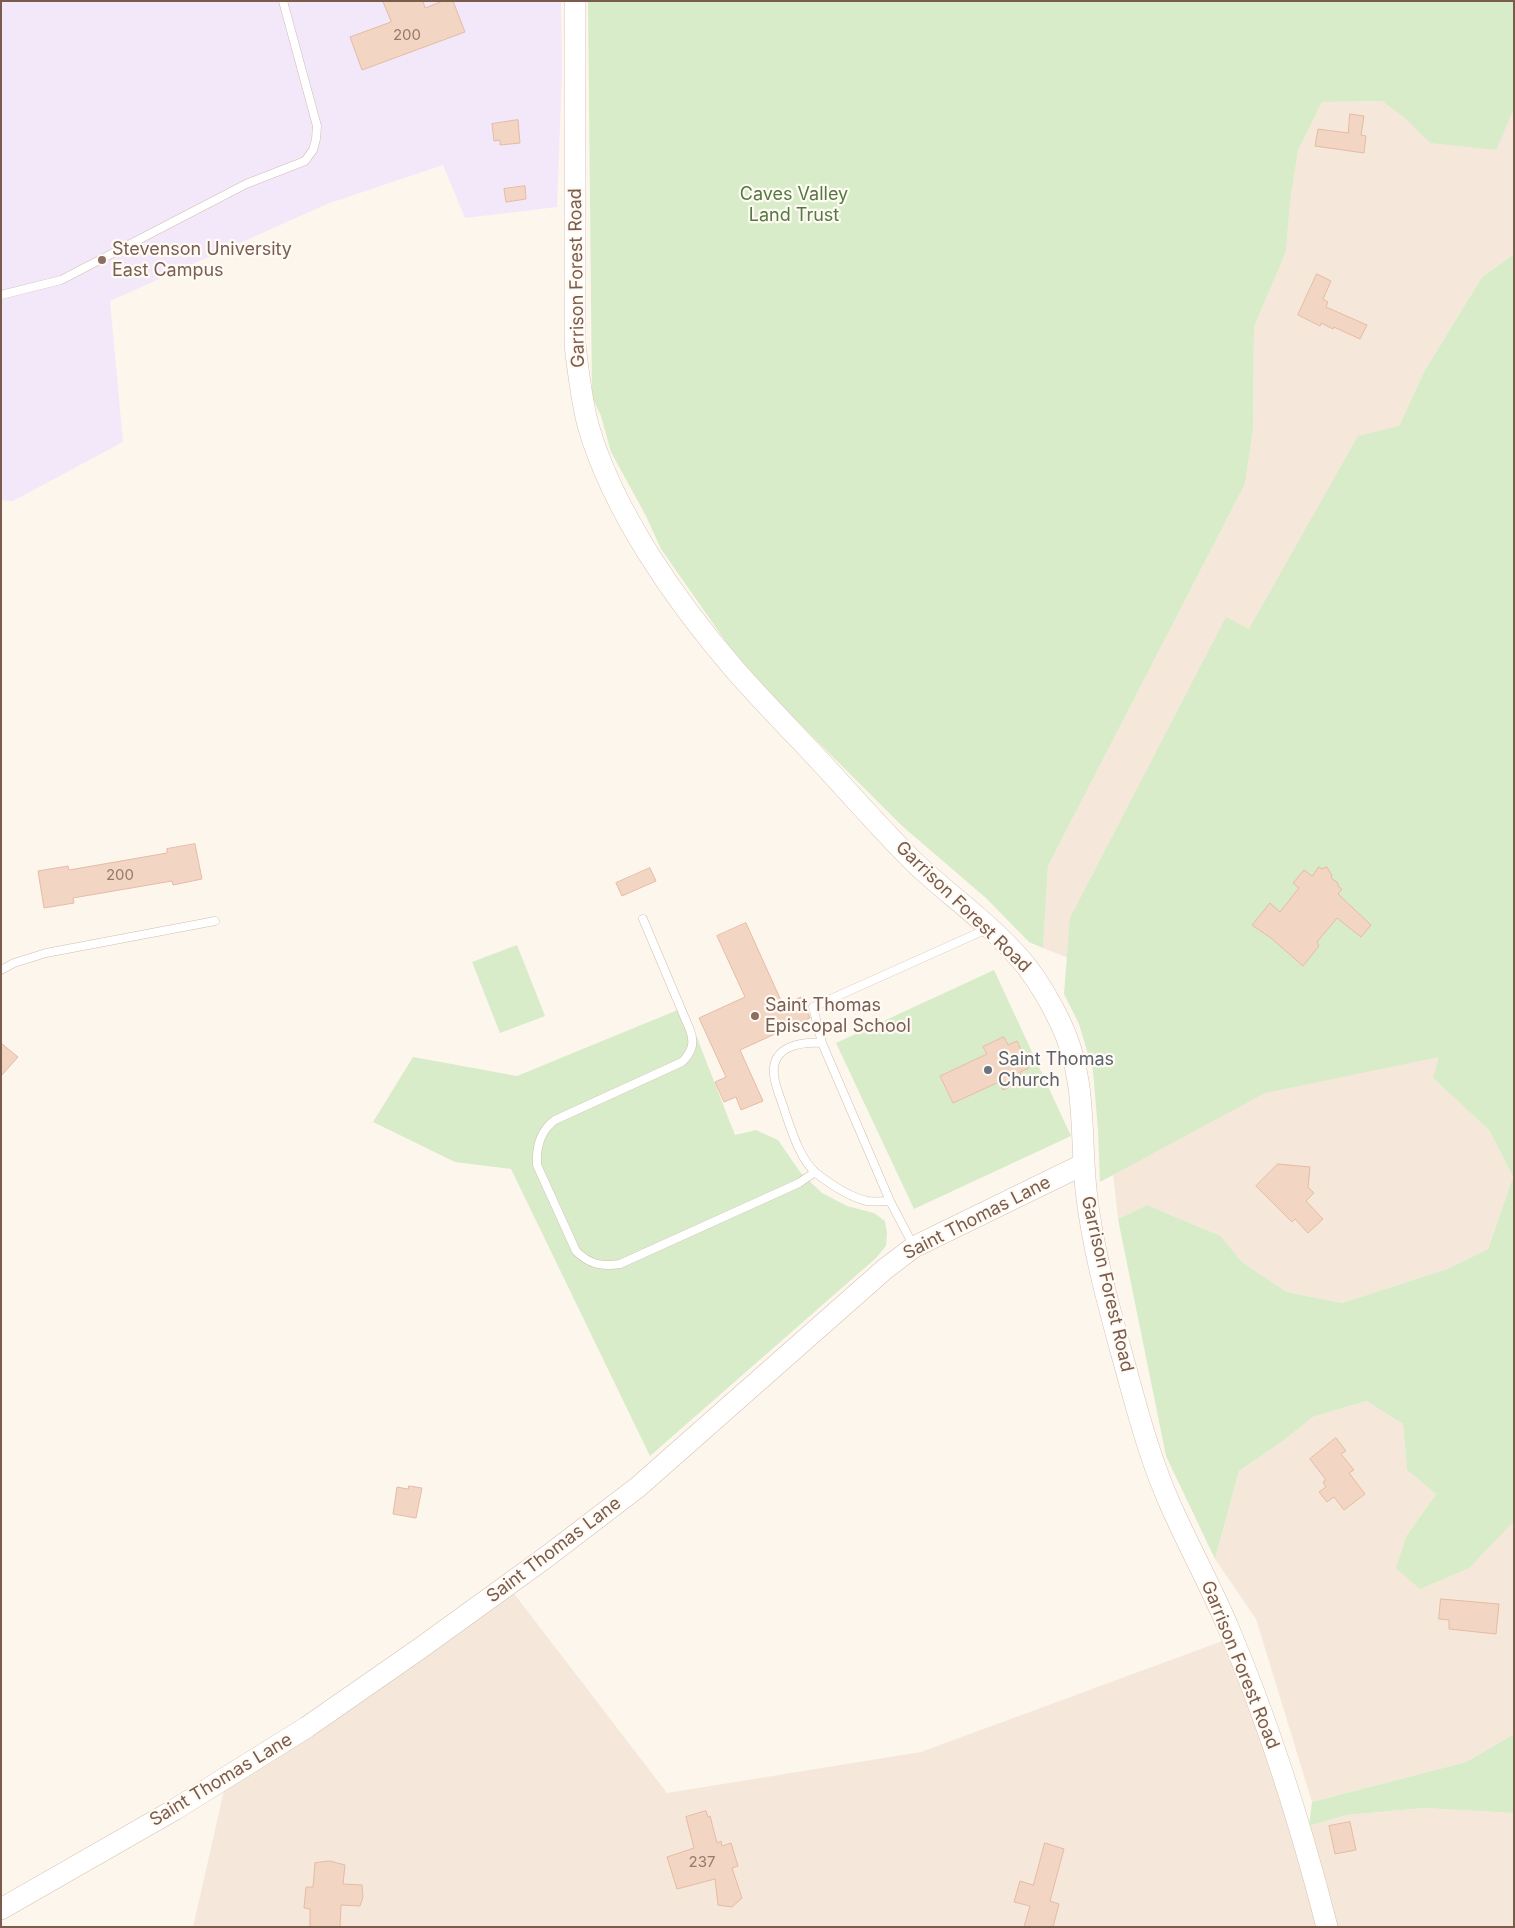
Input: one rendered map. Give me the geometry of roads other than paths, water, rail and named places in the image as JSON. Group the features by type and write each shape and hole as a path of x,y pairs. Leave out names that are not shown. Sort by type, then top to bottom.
{"main road":[{"name":"Garrison Forest Road","path":"575,1 575,344 579,384 588,423 604,467 632,524 660,571 691,616 736,672 914,861 988,928 1028,968 1062,1025 1073,1057 1081,1092 1086,1192 1095,1244 1113,1320 1147,1441 1168,1501 1226,1624 1253,1689 1299,1824 1327,1927"},
{"name":"Saint Thomas Lane","path":"1,1909 174,1810 307,1728 445,1631 566,1543 638,1487 885,1269 914,1247 1084,1164"}],"lane":[{"path":"1,295 61,280 246,184 305,160 314,150 317,126 283,1"},
{"path":"643,919 690,1030 693,1038 693,1047 682,1062 555,1120 543,1132 536,1153 537,1165 576,1251 586,1261 597,1265 609,1266 620,1264 799,1183 815,1172"},
{"path":"1,970 14,963 46,953 215,921"},
{"path":"914,1247 890,1201 822,1044 813,1007 988,928"},
{"path":"822,1044 808,1042 792,1045 781,1051 775,1061 774,1076 796,1144 815,1172 843,1191 867,1201 890,1201"}],"place":[{"name":"Stevenson University East Campus","path":"102,260"},
{"name":"Saint Thomas Episcopal School","path":"755,1016"},
{"name":"Saint Thomas Church","path":"988,1070"}],"park label":[{"name":"Caves Valley Land Trust","path":"794,205"}]}
